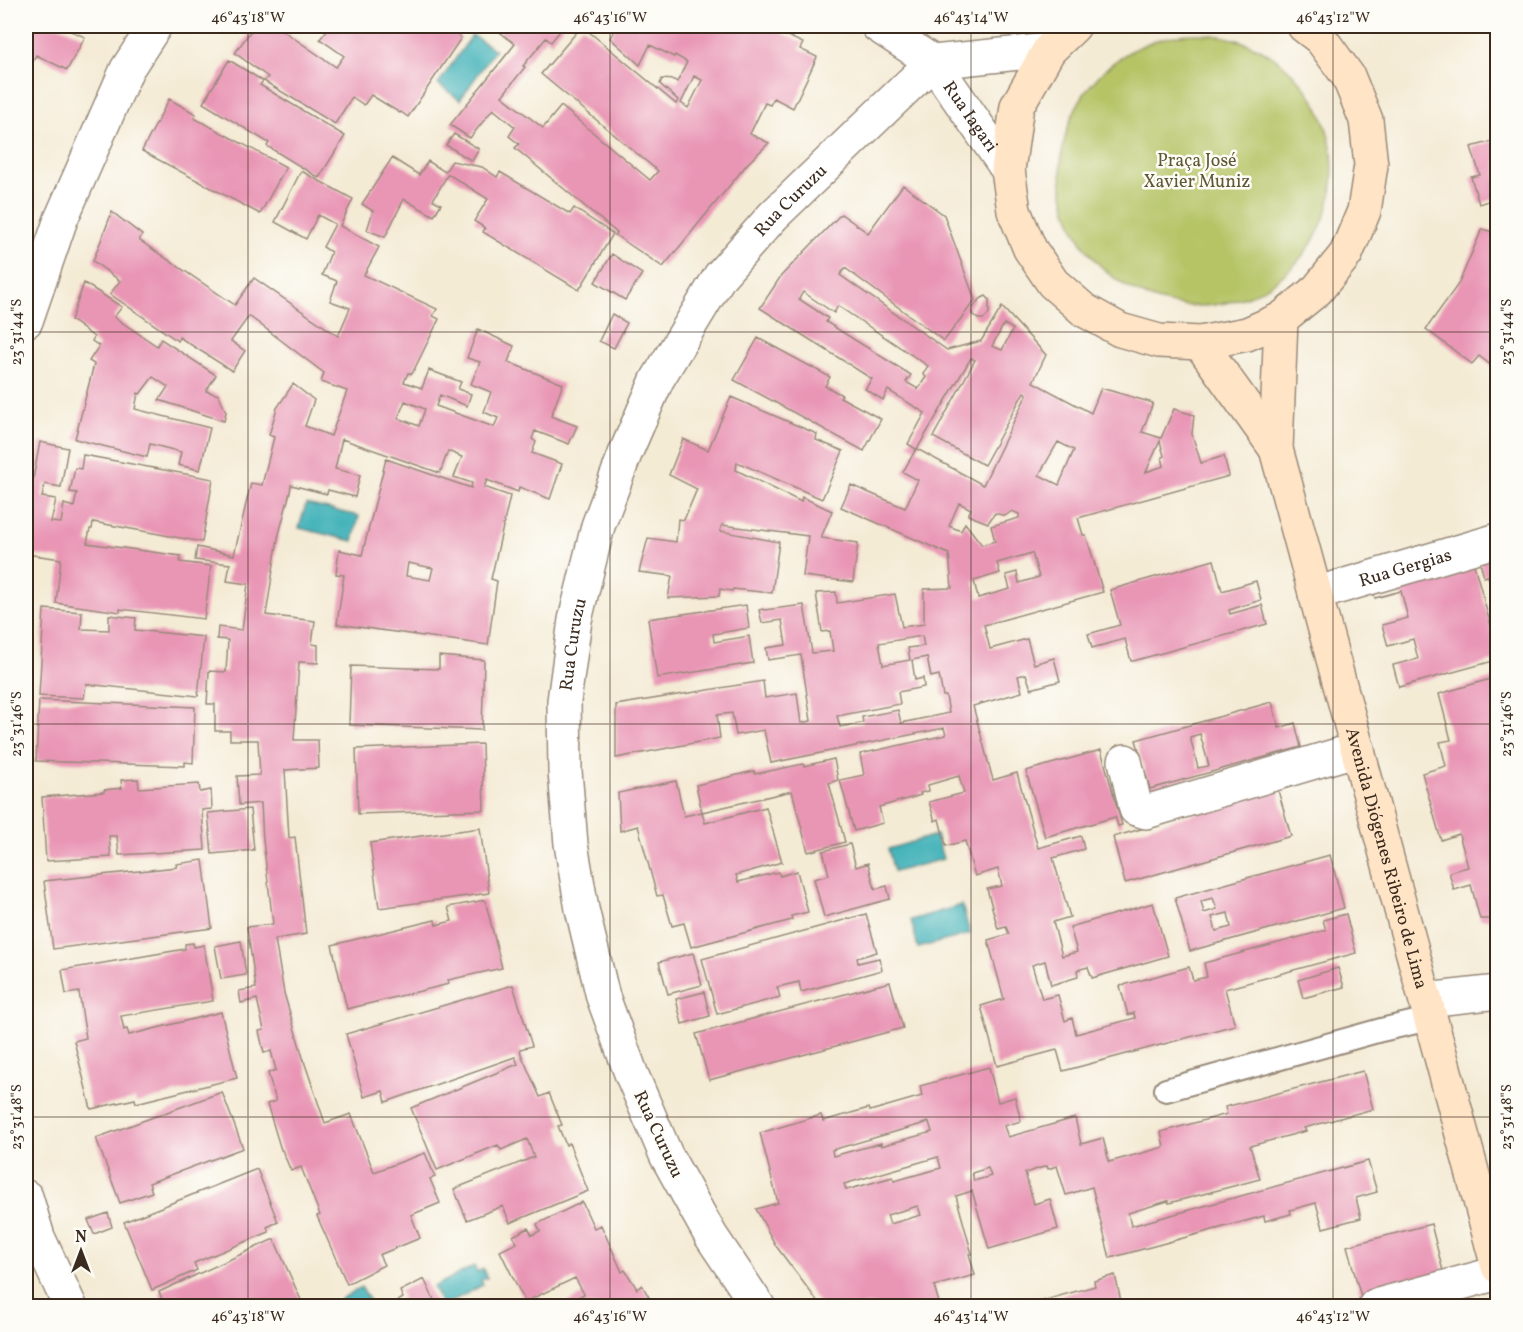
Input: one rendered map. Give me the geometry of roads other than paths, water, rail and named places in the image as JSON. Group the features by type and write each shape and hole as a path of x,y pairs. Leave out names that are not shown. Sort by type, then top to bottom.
{"main road":[{"path":"1074,26 1049,50 1017,106 1008,170 1014,211 1030,249 1053,283 1084,310 1120,330 1159,341 1200,343 1247,334 1281,319 1317,290 1346,254 1364,211 1371,165 1366,120 1348,76 1321,39 1304,26"},
{"name":"Avenida Diógenes Ribeiro de Lima","path":"1281,319 1276,449 1497,1267"},
{"name":"Avenida Diógenes Ribeiro de Lima","path":"1200,343 1276,449"}],"street":[{"path":"26,321 66,208 127,69 155,26"},
{"name":"Rua Iagari","path":"878,26 933,62 1008,170"},
{"name":"Rua Iagari","path":"933,62 1049,50"},
{"name":"Rua Curuzu","path":"758,1306 711,1236 666,1155 631,1073 603,997 582,909 573,855 565,771 564,701 575,620 598,526 630,443 657,380 720,276 773,216 933,62"},
{"name":"Rua Gergias","path":"1315,594 1497,540"},
{"path":"1125,761 1137,809 1146,812 1358,749"},
{"path":"1428,1010 1497,992"},
{"path":"26,1197 38,1237 70,1306"},
{"path":"1375,1306 1497,1273"}],"lane":[{"path":"1166,1090 1381,1030 1428,1010"}],"water":[{"path":"472,35 495,50 460,100 438,84"},
{"path":"306,504 359,516 353,541 299,528"},
{"path":"936,835 943,859 894,872 888,849"},
{"path":"962,905 970,934 918,948 911,920"},
{"path":"474,1266 477,1272 483,1269 487,1278 481,1280 483,1285 443,1306 433,1287"},
{"path":"361,1287 373,1306 345,1306 341,1299"}],"park label":[{"name":"Praça José Xavier Muniz","path":"1197,170"}]}
